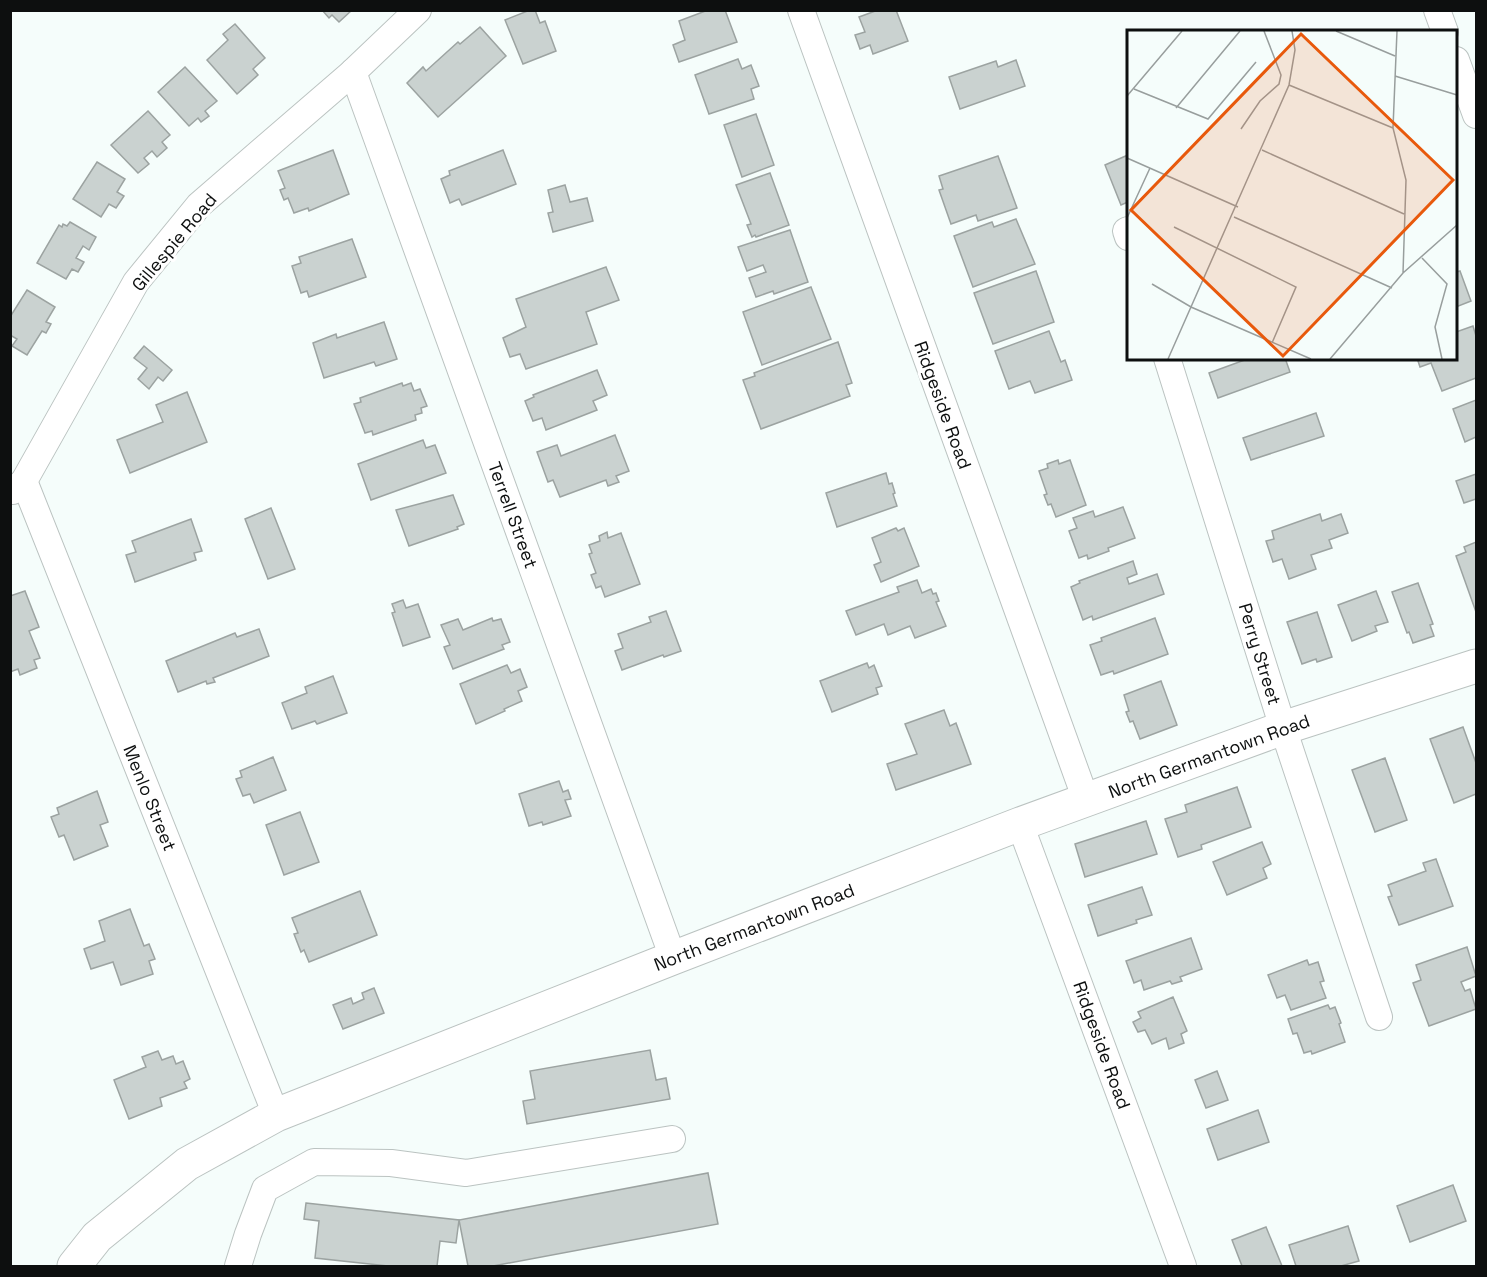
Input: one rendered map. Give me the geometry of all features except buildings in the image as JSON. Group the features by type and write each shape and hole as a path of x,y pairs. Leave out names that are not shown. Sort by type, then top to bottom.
{"main road":[{"name":"North Germantown Road","path":"74,1266 97,1237 187,1164 276,1114 1020,824 1283,728 1476,666"}],"street":[{"name":"Gillespie Road","path":"17,487 136,282 200,206 353,72 418,10"},
{"name":"Ridgeside Road","path":"801,10 1086,800"},
{"path":"1437,10 1443,30"},
{"path":"1457,68 1468,111"},
{"name":"Terrell Street","path":"353,72 673,958"},
{"name":"Perry Street","path":"1168,360 1283,728 1379,1017"},
{"name":"Menlo Street","path":"17,487 276,1114"},
{"name":"Ridgeside Road","path":"1020,824 1183,1266"},
{"path":"238,1266 265,1190 314,1162 391,1163 466,1173 672,1139"}]}
